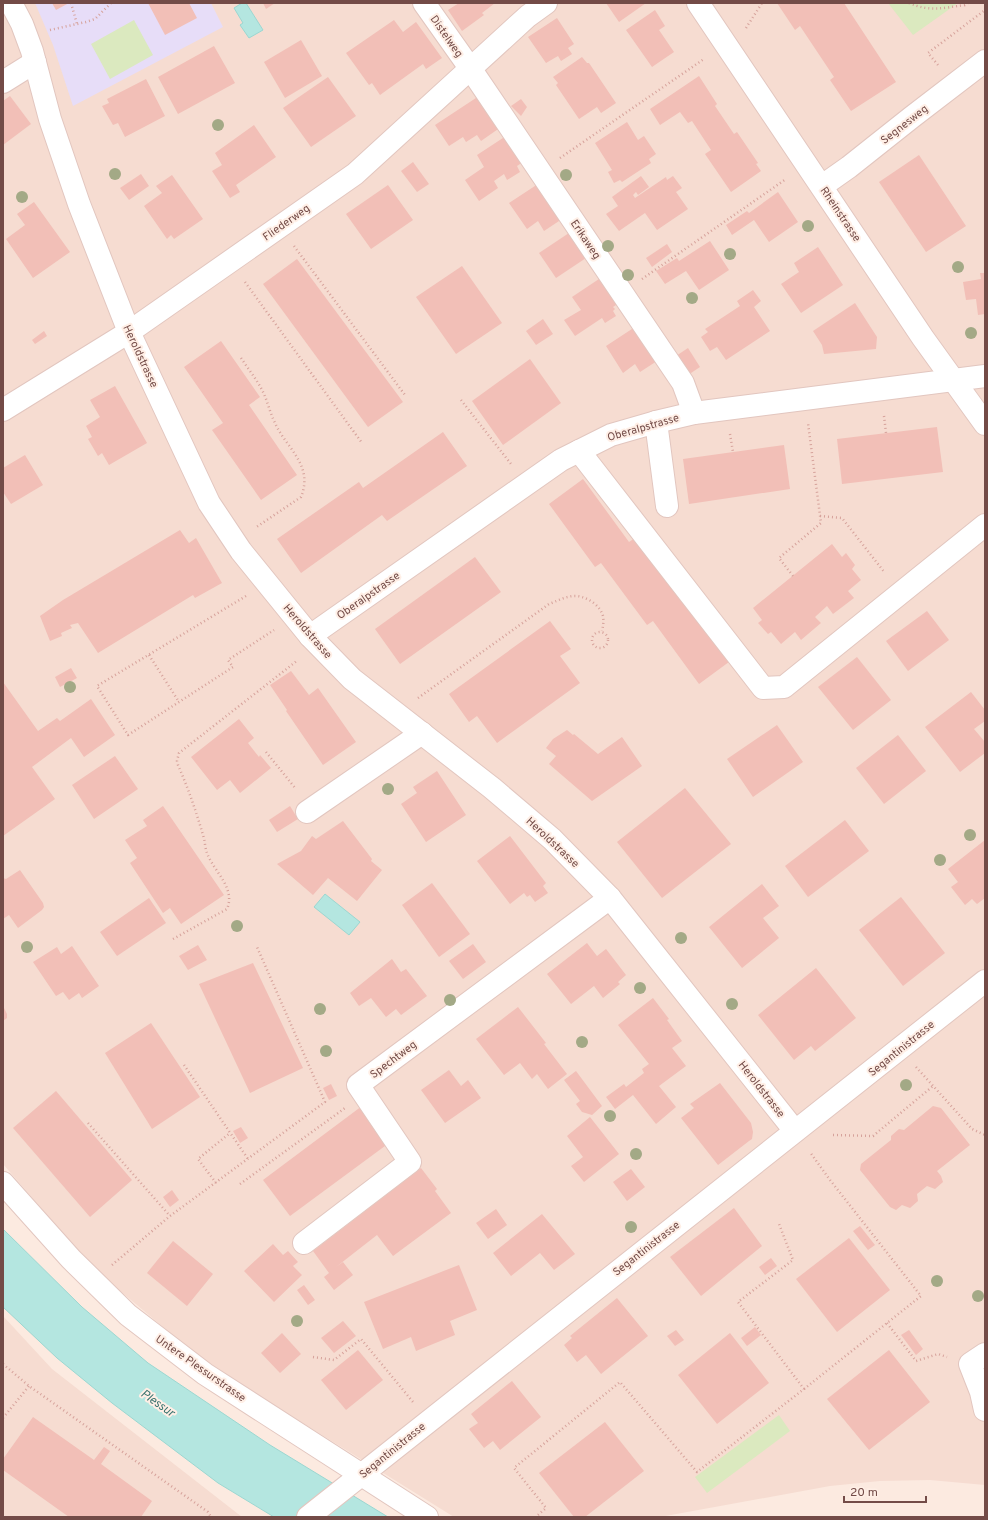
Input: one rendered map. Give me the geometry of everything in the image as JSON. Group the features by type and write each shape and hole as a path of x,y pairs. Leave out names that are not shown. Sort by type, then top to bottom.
{"street":[{"name":"Heroldstrasse","path":"11,3 26,35 35,62 50,119 79,204 129,332 209,503 235,542 294,617 352,679 484,781 552,839 610,898 795,1131"},
{"name":"Distelweg","path":"424,3 470,68"},
{"name":"Fliederweg","path":"3,410 129,332 355,174 528,16 546,3"},
{"name":"Rheinstrasse","path":"698,3 923,338 985,424"},
{"name":"Segnesweg","path":"822,186 849,167 985,61"},
{"path":"3,82 35,62"},
{"name":"Erikaweg","path":"470,68 683,383 694,413"},
{"name":"Oberalpstrasse","path":"314,640 561,460 611,435 694,413 985,376"},
{"path":"656,422 667,506"},
{"path":"579,451 762,688 784,688 985,525"},
{"path":"310,810 422,733"},
{"name":"Spechtweg","path":"364,1095 358,1085 610,898"},
{"name":"Segantinistrasse","path":"308,1517 985,981"},
{"path":"304,1243 410,1162 364,1095"},
{"name":"Untere Plessurstrasse","path":"3,1183 66,1253 128,1315 205,1374 356,1479 427,1517"},
{"path":"978,1359 981,1392 985,1410"}],"path":[{"path":"71,3 77,24"},
{"path":"26,35 95,19 112,3"},
{"path":"746,28 762,3"},
{"path":"909,3 921,8 937,10 965,5 968,3"},
{"path":"941,68 928,53 985,10"},
{"path":"540,172 726,45"},
{"path":"622,293 807,165"},
{"path":"279,227 405,395"},
{"path":"242,278 362,443"},
{"path":"235,542 301,497 303,490 303,470 298,457 275,423 263,393 241,358"},
{"path":"793,576 778,558 821,523 804,399"},
{"path":"461,400 526,485"},
{"path":"884,416 886,433"},
{"path":"730,434 733,452"},
{"path":"820,516 842,518 901,593"},
{"path":"267,583 97,686 128,735 233,667 228,660 294,617"},
{"path":"396,713 549,604 563,598 574,596 584,597 596,606 602,615 602,631"},
{"path":"602,631 607,634 608,642 602,648 593,644 592,636 596,632 602,631"},
{"path":"173,939 228,909 230,902 229,892 207,854 190,796 178,765 177,761 179,753 314,640"},
{"path":"149,654 179,702"},
{"path":"266,752 310,810"},
{"path":"94,1281 170,1216 325,1102 257,947"},
{"path":"900,1049 972,1129 985,1135"},
{"path":"184,1065 248,1159"},
{"path":"829,1131 832,1135 873,1136 933,1086"},
{"path":"240,1184 364,1095"},
{"path":"88,1123 170,1216"},
{"path":"538,1514 546,1508 514,1468 620,1382 697,1472 921,1296 830,1180 795,1131"},
{"path":"216,1183 198,1159 230,1133"},
{"path":"779,1224 793,1260 738,1302 804,1389"},
{"path":"887,1323 916,1361 938,1354 978,1359"},
{"path":"312,1357 334,1360 361,1339 416,1406"},
{"path":"3,1364 29,1386 208,1512 211,1517"},
{"path":"3,1418 29,1386"}],"shaded area":[{"path":"3,3 985,3 985,1485 930,1480 880,1481 830,1486 660,1517 454,1517 206,1363 94,1269 3,1164"},
{"path":"35,3 211,3 223,27 73,106 53,45"},
{"path":"3,1316 52,1369 242,1517 3,1517"}],"green space":[{"path":"888,3 958,3 913,35"},
{"path":"134,20 153,55 110,79 91,44"},
{"path":"779,1415 790,1431 707,1493 695,1477"}],"water":[{"path":"242,3 246,3 263,30 249,38 240,25 243,23 234,8"},
{"path":"325,894 360,922 349,935 314,907"},
{"name":"Plessur","path":"3,1229 82,1307 148,1363 270,1445 388,1517 274,1517 218,1483 112,1403 57,1358 3,1307"}],"building":[{"path":"52,3 69,3 56,10"},
{"path":"148,3 189,3 197,18 165,35"},
{"path":"263,3 275,3 266,9"},
{"path":"459,3 495,3 482,13 484,15 462,31 448,10"},
{"path":"606,3 646,3 619,22"},
{"path":"777,3 844,3 896,82 851,111 830,80 834,77 800,26 795,30"},
{"path":"655,10 665,26 659,30 674,52 652,67 626,30"},
{"path":"557,18 574,44 568,48 572,54 561,61 558,56 546,63 528,37"},
{"path":"394,20 403,32 416,22 442,58 426,69 423,64 380,95 372,83 369,85 346,53"},
{"path":"301,40 322,76 285,98 264,62"},
{"path":"214,46 235,83 178,114 158,77"},
{"path":"582,57 587,63 589,63 616,103 601,113 597,107 579,119 556,85 558,83 553,77"},
{"path":"699,76 717,104 715,106 734,134 737,132 758,163 756,164 761,171 731,192 705,154 711,150 692,121 688,123 680,112 660,125 650,109"},
{"path":"328,77 356,116 311,147 283,108"},
{"path":"146,79 165,116 125,137 118,123 113,125 102,106 109,103 107,99"},
{"path":"10,96 31,124 3,145 3,101"},
{"path":"479,96 501,127 481,141 477,135 466,142 463,137 449,146 435,125"},
{"path":"521,99 527,107 521,116 511,106"},
{"path":"627,122 638,140 644,136 656,154 649,159 651,163 622,182 620,180 614,183 608,172 612,170 595,143"},
{"path":"254,125 276,157 236,185 240,192 230,198 212,171 222,165 215,153"},
{"path":"506,136 523,162 517,166 520,172 507,180 504,174 494,181 498,188 479,201 465,180 484,167 477,155"},
{"path":"919,155 966,226 926,252 879,182"},
{"path":"413,162 429,184 417,192 401,171"},
{"path":"141,174 149,186 129,200 120,188"},
{"path":"172,175 203,219 174,239 171,235 167,239 144,206 162,193 156,186"},
{"path":"641,176 649,187 638,195 636,192 633,195 635,198 666,177 667,180 673,176 682,188 676,192 688,209 657,230 645,213 619,231 606,214 618,206 612,197"},
{"path":"538,184 562,219 544,231 538,221 527,229 509,203"},
{"path":"388,185 413,220 371,249 346,214"},
{"path":"778,192 798,222 769,242 754,220 732,235 726,225 747,211 749,213"},
{"path":"34,202 70,252 33,278 6,239 25,225 17,214"},
{"path":"569,233 586,258 556,278 539,253"},
{"path":"710,241 729,270 699,290 686,271 665,284 656,271 677,258 679,261"},
{"path":"667,244 672,252 652,267 646,258"},
{"path":"818,247 843,285 801,313 781,284 799,272 794,263"},
{"path":"297,259 403,402 368,427 263,284"},
{"path":"462,266 502,323 456,354 416,297"},
{"path":"980,273 985,273 985,314 978,315 976,299 966,300 963,282 981,279"},
{"path":"602,277 619,303 613,307 615,309 613,311 616,316 605,323 602,318 575,336 564,320 581,310 572,297"},
{"path":"753,290 761,301 754,307 770,331 726,360 717,347 710,351 701,337 708,332 705,329 740,306 737,301"},
{"path":"855,303 877,337 876,349 824,354 822,345 813,331"},
{"path":"543,319 553,334 536,345 526,331"},
{"path":"635,327 657,361 640,372 635,364 623,373 606,346"},
{"path":"44,331 47,336 35,344 32,340"},
{"path":"221,341 260,397 249,405 297,475 261,500 212,430 223,423 184,367"},
{"path":"688,348 700,367 688,375 676,356"},
{"path":"530,359 561,403 503,445 472,401"},
{"path":"115,386 147,443 109,465 102,453 98,456 88,439 92,437 86,426 100,417 90,400"},
{"path":"937,427 943,472 842,484 837,439"},
{"path":"443,432 467,466 387,521 382,515 301,573 277,539 359,482 363,488"},
{"path":"784,445 790,489 689,504 683,459"},
{"path":"25,455 43,485 11,504 3,492 3,468"},
{"path":"583,479 629,542 635,538 681,601 687,596 733,659 699,684 653,621 647,625 601,563 595,567 549,504"},
{"path":"180,530 189,543 196,538 222,583 195,598 193,595 98,653 78,623 70,625 72,628 61,633 62,636 50,641 40,616 63,600"},
{"path":"832,544 842,557 846,553 855,565 852,569 861,580 848,591 854,598 833,614 827,606 815,617 821,623 801,640 795,632 781,644 771,632 768,634 758,623 762,620 753,608"},
{"path":"475,557 501,592 400,664 375,629"},
{"path":"927,611 949,640 908,671 886,641"},
{"path":"550,621 571,649 560,656 580,683 497,743 477,716 469,722 449,694"},
{"path":"857,657 891,700 853,730 818,687"},
{"path":"71,668 77,678 60,687 55,677"},
{"path":"291,671 309,695 318,688 356,742 323,765 270,685"},
{"path":"3,682 38,731 57,718 60,721 91,699 115,735 84,757 71,738 32,767 55,799 3,836"},
{"path":"971,692 985,710 985,721 974,729 985,742 985,753 960,772 925,727"},
{"path":"239,719 254,738 248,743 259,757 260,755 271,768 240,793 230,780 217,790 191,757"},
{"path":"777,725 803,762 753,797 727,759"},
{"path":"567,730 598,754 622,737 642,766 592,801 549,764 556,756 546,748 553,739"},
{"path":"898,735 926,771 884,804 856,768"},
{"path":"115,756 138,789 94,819 72,785"},
{"path":"437,771 466,815 426,842 401,804 417,793 413,787"},
{"path":"685,788 731,844 662,898 617,842"},
{"path":"163,806 224,895 181,924 170,908 163,913 130,863 137,858 125,840 147,826 143,820"},
{"path":"290,806 298,819 277,832 269,820"},
{"path":"845,820 869,851 808,897 785,866"},
{"path":"343,821 372,859 371,861 382,870 357,901 328,878 313,895 277,864 301,851 312,836 316,839"},
{"path":"510,836 546,883 543,886 548,893 535,902 530,895 527,897 524,893 510,904 477,861"},
{"path":"985,840 985,898 977,904 972,899 965,905 951,887 958,882 948,869"},
{"path":"20,870 43,903 44,907 18,928 9,915 3,919 3,878 6,879"},
{"path":"432,883 470,934 439,957 402,905"},
{"path":"762,884 779,906 763,918 779,938 742,968 709,927"},
{"path":"901,897 945,953 903,986 859,930"},
{"path":"149,898 166,923 117,956 100,932"},
{"path":"587,943 597,956 606,949 626,975 618,982 620,984 603,998 594,986 571,1004 547,974"},
{"path":"473,944 486,962 463,979 449,961"},
{"path":"198,945 207,960 188,970 179,956"},
{"path":"72,946 99,986 82,998 79,993 69,1000 63,992 56,996 33,962 57,947 61,954"},
{"path":"392,959 401,972 406,969 427,996 401,1015 396,1009 386,1017 371,998 359,1006 350,993"},
{"path":"253,963 303,1068 250,1093 199,984"},
{"path":"816,968 856,1018 815,1051 811,1046 794,1060 758,1015"},
{"path":"653,998 669,1019 667,1020 682,1041 672,1048 686,1066 659,1086 676,1107 656,1124 633,1095 615,1109 606,1097 624,1084 626,1087 644,1073 642,1069 649,1064 618,1025"},
{"path":"3,1006 7,1014 7,1018 3,1021"},
{"path":"518,1007 546,1043 544,1044 567,1074 548,1089 537,1074 532,1079 520,1063 504,1075 476,1039"},
{"path":"151,1023 200,1097 152,1129 105,1053"},
{"path":"449,1070 461,1086 468,1080 481,1098 445,1123 421,1090"},
{"path":"576,1071 602,1106 592,1115 582,1112 576,1104 580,1101 564,1080"},
{"path":"720,1083 751,1123 753,1132 752,1139 718,1165 681,1118 694,1108 690,1104"},
{"path":"331,1084 337,1096 329,1100 323,1088"},
{"path":"56,1091 132,1180 90,1217 13,1128"},
{"path":"362,1106 389,1143 290,1216 263,1180"},
{"path":"933,1106 941,1108 970,1145 937,1171 943,1182 935,1189 927,1186 917,1194 918,1201 910,1208 902,1205 896,1210 890,1207 860,1170 861,1164 891,1140 891,1136 899,1129 904,1130"},
{"path":"590,1117 619,1154 584,1182 571,1166 583,1157 567,1136"},
{"path":"241,1127 248,1138 240,1143 233,1131"},
{"path":"421,1168 437,1189 435,1191 451,1213 393,1256 377,1235 336,1267 343,1262 353,1275 334,1290 324,1277 329,1273 313,1251"},
{"path":"631,1169 645,1187 627,1201 613,1182"},
{"path":"172,1190 179,1200 170,1207 163,1197"},
{"path":"734,1208 762,1246 701,1296 670,1257"},
{"path":"496,1209 507,1225 488,1239 476,1223"},
{"path":"542,1214 575,1254 554,1270 540,1253 511,1276 493,1253"},
{"path":"860,1226 875,1245 868,1250 853,1231"},
{"path":"849,1238 890,1290 837,1332 796,1279"},
{"path":"173,1241 213,1274 187,1306 147,1273"},
{"path":"273,1244 283,1255 288,1251 298,1262 293,1266 302,1275 274,1302 244,1271"},
{"path":"771,1258 777,1266 765,1275 759,1267"},
{"path":"459,1265 477,1310 450,1321 455,1335 416,1351 411,1337 383,1349 364,1302"},
{"path":"304,1285 315,1300 308,1305 297,1290"},
{"path":"617,1298 648,1336 601,1374 586,1355 577,1362 564,1345 572,1338 570,1336"},
{"path":"343,1321 356,1336 334,1353 321,1338"},
{"path":"755,1327 761,1335 747,1346 741,1338"},
{"path":"676,1330 684,1340 675,1346 667,1336"},
{"path":"909,1330 923,1349 916,1355 901,1335"},
{"path":"282,1333 301,1354 280,1373 261,1353"},
{"path":"730,1333 769,1383 717,1424 678,1375"},
{"path":"358,1350 383,1380 346,1410 321,1380"},
{"path":"889,1350 930,1402 869,1450 827,1399"},
{"path":"512,1381 541,1417 500,1450 493,1441 484,1448 469,1429 478,1423 471,1414"},
{"path":"33,1417 94,1460 104,1447 110,1451 101,1464 152,1501 141,1517 69,1517 3,1470 3,1459"},
{"path":"605,1422 644,1471 585,1517 574,1517 539,1473"}]}
